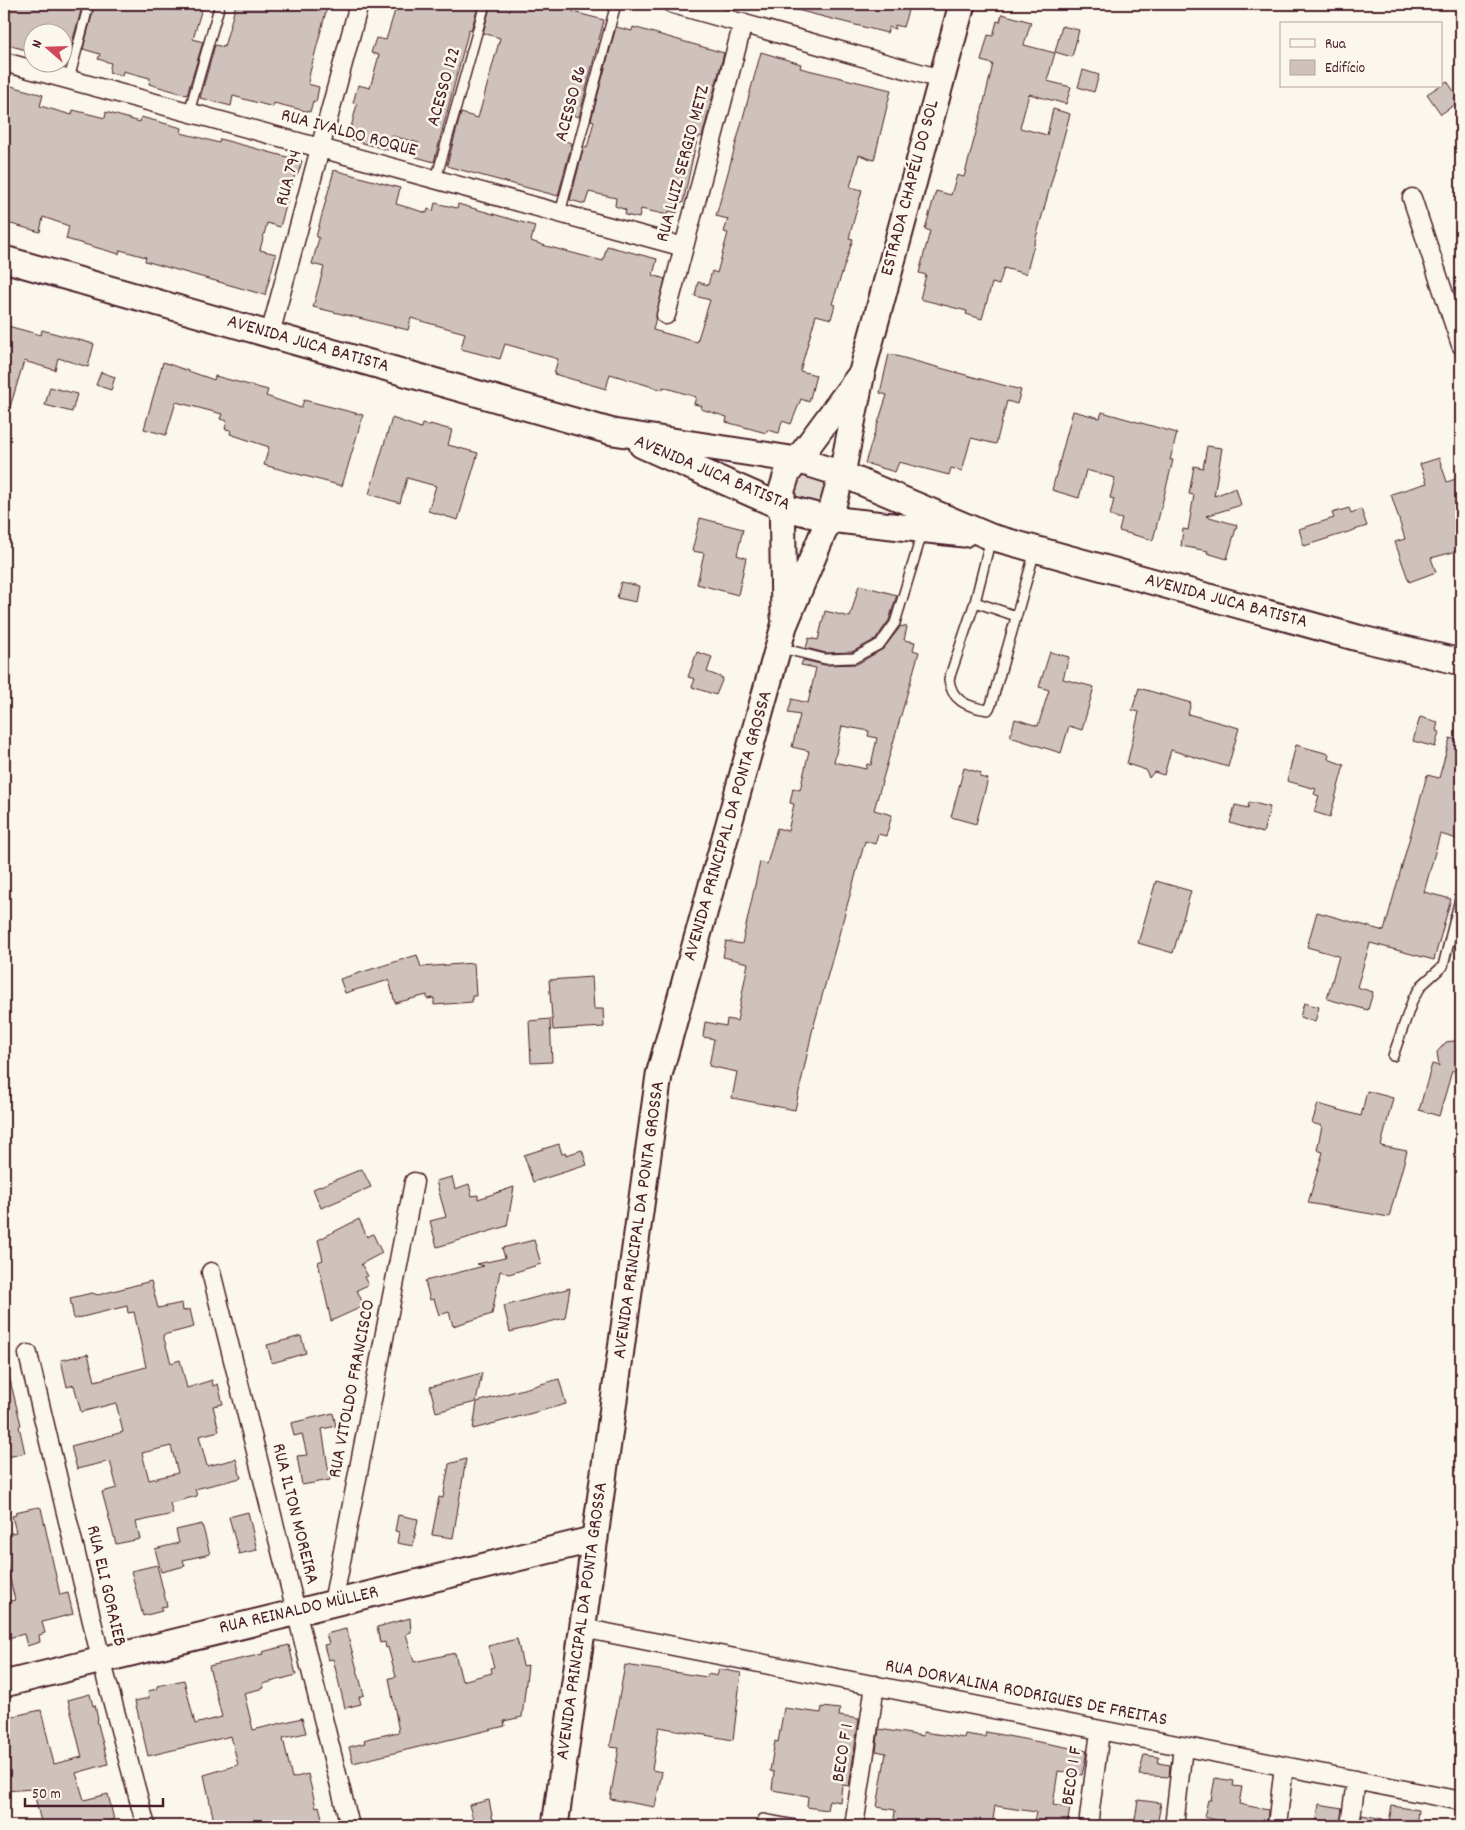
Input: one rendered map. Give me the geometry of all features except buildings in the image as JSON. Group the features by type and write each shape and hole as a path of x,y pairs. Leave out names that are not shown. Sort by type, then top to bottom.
{"main road":[{"name":"ESTRADA CHAPÉU DO SOL","path":"829,519 842,474 862,372 940,79 962,4"},
{"name":"AVENIDA JUCA BATISTA","path":"4,259 612,432 797,460 842,474 991,538"},
{"name":"ESTRADA CHAPÉU DO SOL","path":"797,460 862,372"},
{"name":"AVENIDA JUCA BATISTA","path":"612,432 782,506 829,519 991,538 1358,638 1461,662"},
{"name":"AVENIDA PRINCIPAL DA PONTA GROSSA","path":"781,637 782,490 787,474 797,460"},
{"name":"AVENIDA PRINCIPAL DA PONTA GROSSA","path":"555,1826 659,1075 781,637 829,519"},
{"name":"RUA REINALDO MÜLLER","path":"4,1684 100,1658 595,1539"}],"street":[{"name":"RUA 794","path":"270,334 359,4"},
{"path":"673,4 940,79"},
{"name":"RUA LUIZ SERGIO METZ","path":"666,315 743,23"},
{"name":"RUA IVALDO ROQUE","path":"4,62 684,247"},
{"path":"1412,198 1461,346"},
{"name":"RUA VITOLDO FRANCISCO","path":"333,1603 414,1182"},
{"name":"RUA ILTON MOREIRA","path":"211,1272 350,1826"},
{"name":"RUA ELI GORAIEB","path":"28,1354 100,1658 146,1826"},
{"name":"RUA DORVALINA RODRIGUES DE FREITAS","path":"582,1628 1461,1801"},
{"name":"BECO F 1","path":"854,1826 875,1685"},
{"name":"BECO 1 F","path":"1088,1826 1100,1731"},
{"path":"1174,1826 1183,1747"},
{"path":"1277,1826 1284,1766"},
{"path":"1350,1826 1356,1780"}],"lane":[{"path":"69,79 89,4"},
{"path":"189,112 220,4"},
{"name":"ACESSO 122","path":"436,180 485,4"},
{"name":"ACESSO 86","path":"560,213 616,4"},
{"path":"781,637 825,659 854,658 880,644 895,623 923,530"},
{"path":"991,538 975,602 948,679 950,691 954,698 979,709 988,710 991,704 1035,549"},
{"path":"975,602 1016,616"},
{"path":"1394,1056 1413,999 1422,985 1442,966 1461,895"},
{"path":"763,1819 800,1826"}],"shaded area":[{"path":"803,471 829,482 823,506 793,499 791,486"}]}
